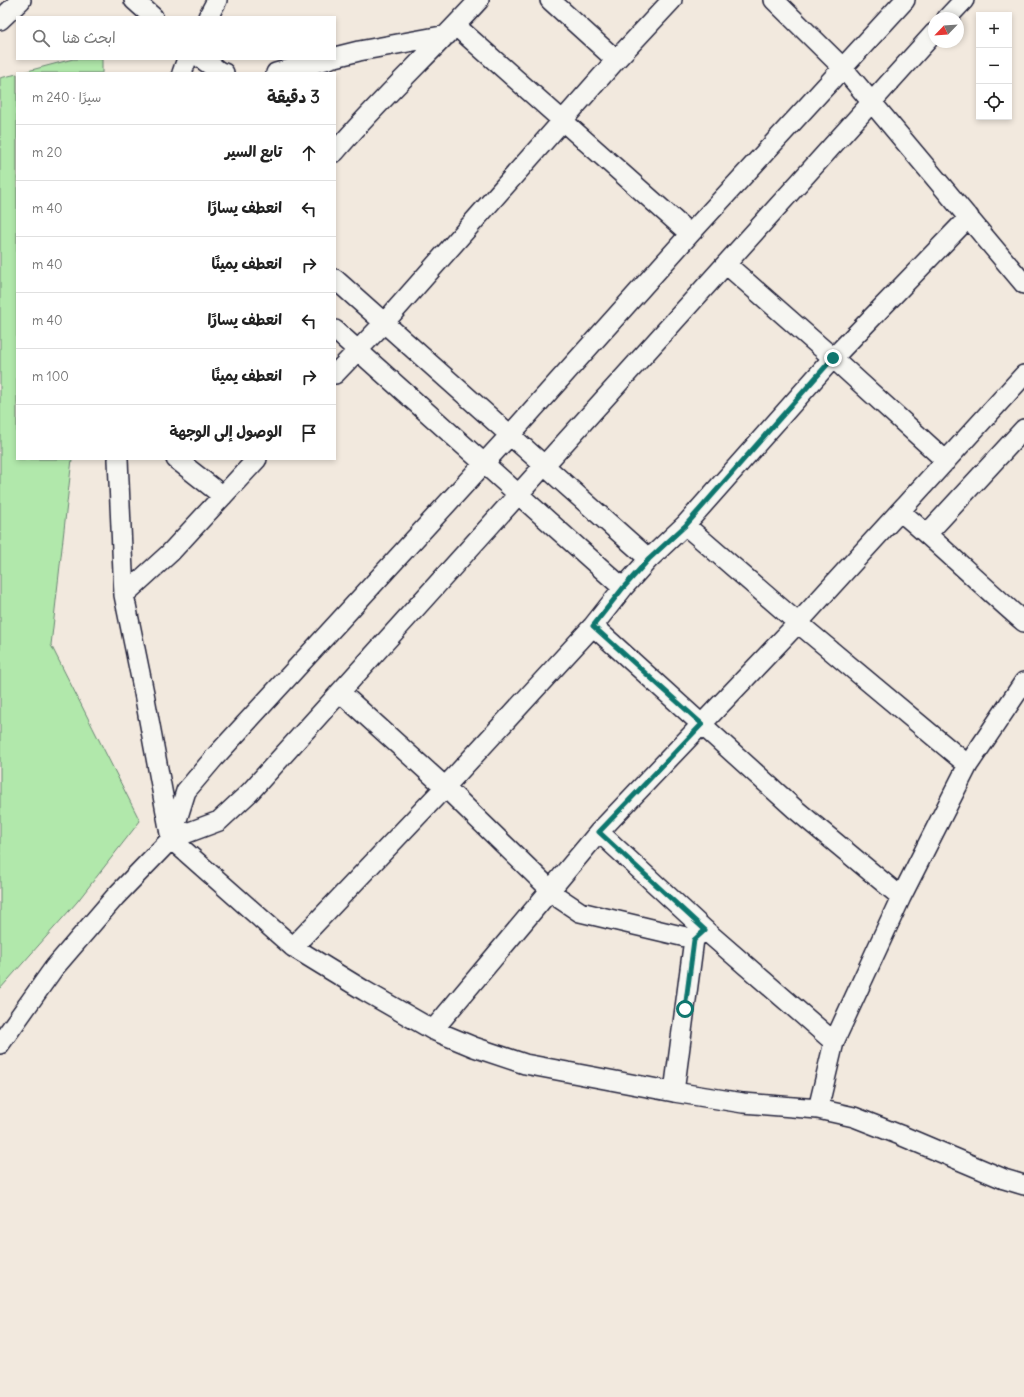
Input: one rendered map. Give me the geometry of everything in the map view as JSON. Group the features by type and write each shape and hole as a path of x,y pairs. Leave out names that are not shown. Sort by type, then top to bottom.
{"street":[{"path":"2,15 21,0"},
{"path":"134,0 152,16"},
{"path":"209,16 217,0"},
{"path":"336,151 358,124 479,0"},
{"path":"550,0 616,60"},
{"path":"336,373 384,323 616,60 672,0"},
{"path":"774,0 843,68 1024,284"},
{"path":"0,1044 54,968 115,897 171,838 186,791 209,764 484,464 690,234 905,0"},
{"path":"953,12 964,0"},
{"path":"336,57 451,30"},
{"path":"451,30 563,120 690,234"},
{"path":"171,838 219,821 250,792 928,40"},
{"path":"182,72 187,60"},
{"path":"203,60 220,72"},
{"path":"280,72 325,60"},
{"path":"293,947 445,787 593,626 623,588 649,559 686,525 833,358 969,217"},
{"path":"726,264 833,358 946,461"},
{"path":"336,280 649,559"},
{"path":"336,331 623,588"},
{"path":"433,1030 599,832 798,623 901,512 1024,375"},
{"path":"927,534 1024,429"},
{"path":"118,460 124,595 171,838 293,947 433,1030 474,1047 525,1064 674,1092 743,1103 818,1109 854,1117 900,1135 1004,1180 1024,1185"},
{"path":"177,460 223,496"},
{"path":"124,595 170,553 256,460"},
{"path":"901,512 1024,622"},
{"path":"686,525 798,623 968,765"},
{"path":"593,626 795,808 901,897"},
{"path":"818,1109 834,1042 901,897 968,765 1024,682"},
{"path":"340,692 445,787 559,898 580,912 699,935"},
{"path":"599,832 699,935 834,1042"},
{"path":"674,1092 699,935"}],"green space":[{"path":"69,60 102,60 102,72 24,72"},
{"path":"16,74 16,460 72,460 51,645 140,821 77,902 0,989 0,78"}],"route":[{"path":"685,1009 694,940 705,930 599,832 702,724 593,626 623,588 649,559 686,525 833,358"}]}
